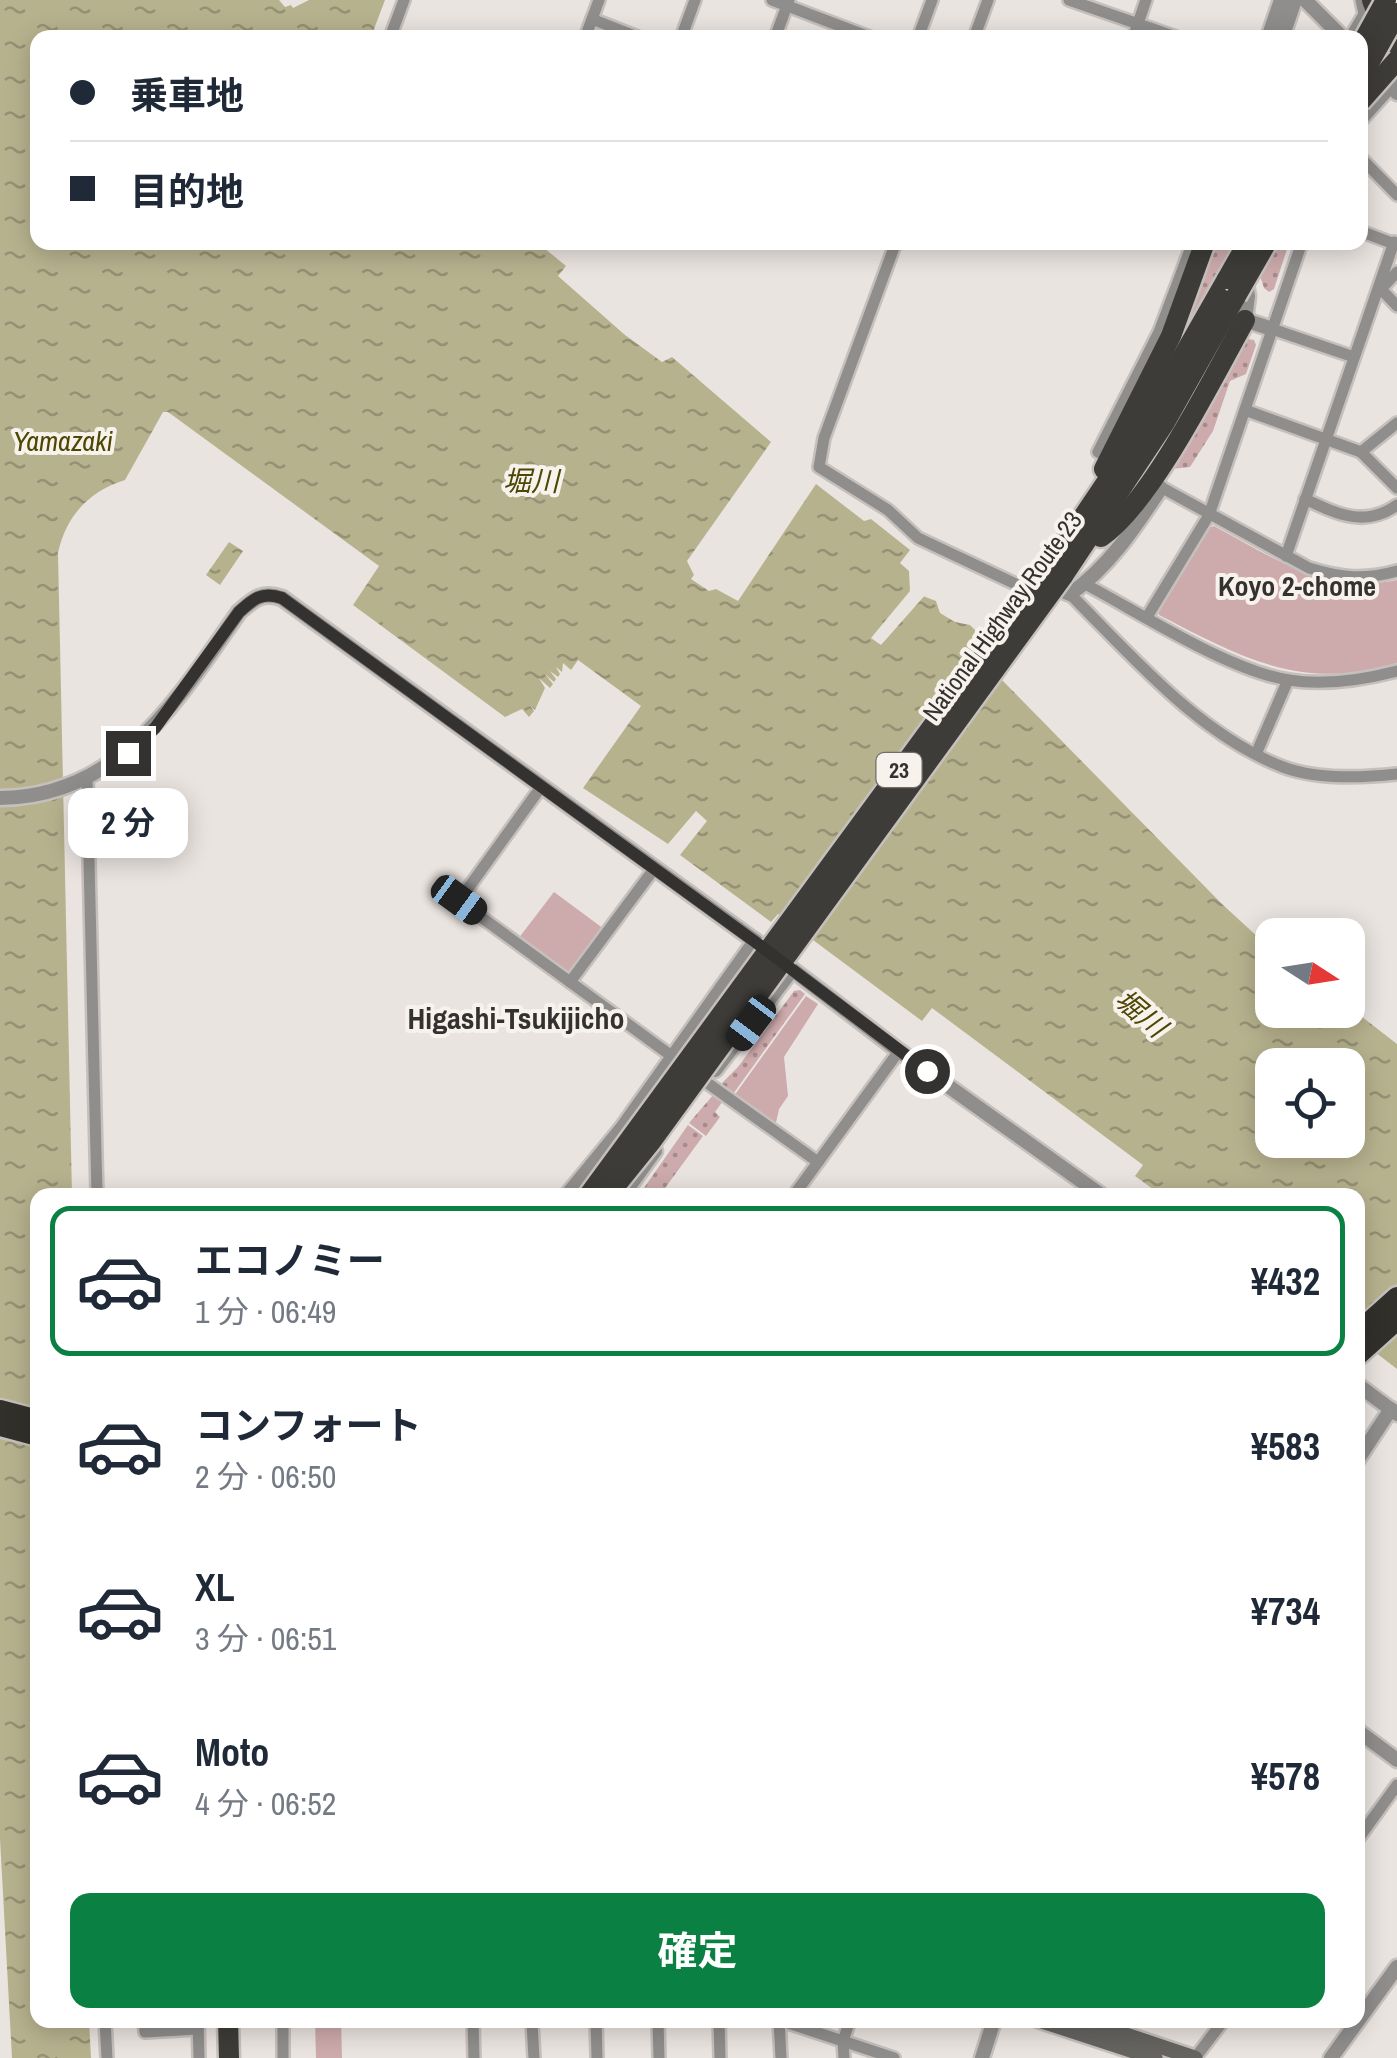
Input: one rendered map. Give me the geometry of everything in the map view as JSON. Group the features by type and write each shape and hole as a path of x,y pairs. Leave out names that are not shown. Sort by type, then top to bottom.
{"highway":[{"path":"1372,0 1381,26 1397,45"},
{"path":"1368,33 1386,0"},
{"path":"1368,65 1397,12"},
{"path":"1368,91 1397,60"},
{"name":"23","path":"1078,542 1171,336 1201,250"},
{"name":"National Highway Route 23","path":"625,1188 650,1143 1061,579 1078,542 1164,424 1232,287 1245,250"},
{"name":"National Highway Route 23","path":"1232,287 1261,250"},
{"name":"23","path":"1078,542 1113,529 1145,490 1245,320"},
{"name":"National Highway Route 23","path":"594,1188 1061,579"},
{"path":"1365,1326 1397,1297"},
{"path":"1365,1348 1397,1320"},
{"path":"0,1418 30,1421"},
{"path":"0,1418 30,1431"},
{"path":"206,2028 218,2058"},
{"path":"228,2028 230,2058"}],"main road":[{"path":"1063,2028 1155,2058"},
{"path":"1105,2028 1195,2058"}],"street":[{"path":"393,30 404,0"},
{"path":"587,30 599,0"},
{"path":"684,30 695,0"},
{"path":"772,0 788,3 839,30"},
{"path":"921,30 932,0"},
{"path":"977,30 988,0"},
{"path":"1069,0 1158,30"},
{"path":"1136,30 1146,0"},
{"path":"1271,30 1281,0"},
{"path":"1285,30 1295,0"},
{"path":"1305,0 1337,30"},
{"path":"1352,30 1364,14 1361,0"},
{"path":"778,30 788,3"},
{"path":"592,19 620,30"},
{"path":"1368,62 1395,87 1368,114"},
{"path":"1368,165 1397,195"},
{"path":"1286,556 1396,244 1368,233"},
{"path":"893,250 824,438 819,467 888,510 918,538 1022,587 1061,579 1085,584 1234,662 1288,680 1353,681 1397,671"},
{"path":"1101,454 1098,452 1159,332 1190,250"},
{"path":"1241,250 1248,296 1245,320 1354,357"},
{"path":"1147,617 1208,515 1299,250"},
{"path":"1380,288 1397,272"},
{"path":"1380,288 1397,306"},
{"path":"1244,410 1361,452 1397,488"},
{"path":"1361,452 1397,423"},
{"path":"1085,584 1134,528 1159,487 1286,556 1337,576 1360,579 1397,571"},
{"path":"1306,499 1352,518 1380,515 1397,505"},
{"path":"1061,579 1164,688 1220,732 1256,754 1286,768 1335,776 1397,774"},
{"path":"0,798 71,783 128,753 155,728 239,612 254,598 269,594 306,612 378,670 1091,1188"},
{"path":"1256,754 1288,680"},
{"path":"87,777 97,1188"},
{"path":"541,787 459,900 818,1162"},
{"path":"570,982 654,869"},
{"path":"573,1188 622,1128 754,941"},
{"path":"626,1188 792,970"},
{"path":"799,1188 899,1051"},
{"path":"1365,1338 1397,1310"},
{"path":"1365,1390 1394,1412 1365,1451"},
{"path":"1365,1736 1397,1760"},
{"path":"1365,1829 1397,1785"},
{"path":"1365,2011 1397,1967"},
{"path":"105,2028 107,2058"},
{"path":"145,2028 145,2032 171,2028"},
{"path":"199,2058 203,2028"},
{"path":"237,2058 239,2028"},
{"path":"283,2028 283,2058"},
{"path":"473,2028 474,2058"},
{"path":"532,2028 534,2058"},
{"path":"596,2028 598,2058"},
{"path":"658,2028 659,2058"},
{"path":"718,2028 720,2058"},
{"path":"779,2028 780,2058"},
{"path":"803,2028 894,2058"},
{"path":"844,2058 847,2028"},
{"path":"982,2058 991,2028"},
{"path":"1195,2058 1218,2028"},
{"path":"1331,2058 1353,2028"}],"shaded area":[{"path":"1213,250 1231,250 1232,255 1172,354"},
{"path":"1275,250 1287,250 1274,289 1269,292 1264,288 1260,276"},
{"path":"1248,339 1256,345 1246,374 1230,381 1213,431 1190,467 1172,469"},
{"path":"1214,526 1279,561 1324,578 1371,583 1397,580 1397,663 1363,671 1302,672 1246,657 1159,615 1208,528"},
{"path":"554,892 604,929 568,977 518,939"},
{"path":"794,991 805,994 733,1094 720,1085 738,1067"},
{"path":"806,996 818,1004 784,1057 788,1096 779,1109 775,1127 734,1096"},
{"path":"714,1094 723,1101 715,1112 720,1117 706,1136 689,1123"},
{"path":"688,1125 703,1136 665,1188 644,1188"},
{"path":"315,2028 341,2028 342,2058 316,2058"}],"water":[{"name":"堀川","path":"0,0 279,0 285,7 293,8 309,0 385,0 374,30 30,30 30,250 547,250 566,266 558,276 625,335 662,362 672,357 771,442 687,561 694,575 691,579 709,591 716,589 738,601 816,484 864,521 871,519 910,550 900,563 909,571 910,591 936,601 940,613 955,622 970,625 1009,664 1000,678 1255,934 1255,1028 1365,1028 1365,1019 1397,1044 1397,1369 1365,1344 1365,1188 1151,1188 1135,1176 1143,1165 932,1008 922,1021 778,914 771,922 680,855 707,821 696,811 668,844 583,788 641,706 578,660 571,670 563,663 562,672 556,667 558,677 550,671 554,682 545,674 553,684 550,688 539,678 545,688 535,710 530,705 534,711 529,717 522,709 505,717 353,605 379,566 163,412 125,480 100,491 81,507 67,528 58,553 72,1188 30,1188 30,2028 89,2028 91,2058 12,2058 0,1839"},
{"path":"229,542 243,551 220,585 206,575"}],"pier":[{"path":"918,588 927,593 881,645 871,638 910,591"}],"district":[{"name":"Koyo 2-chome","path":"1297,586"},
{"name":"Higashi-Tsukijicho","path":"516,1018"}],"route":[{"path":"128,753 155,728 239,612 254,598 269,594 282,598 927,1071"}],"water label":[{"name":"Yamazaki","path":"63,441"}]}
